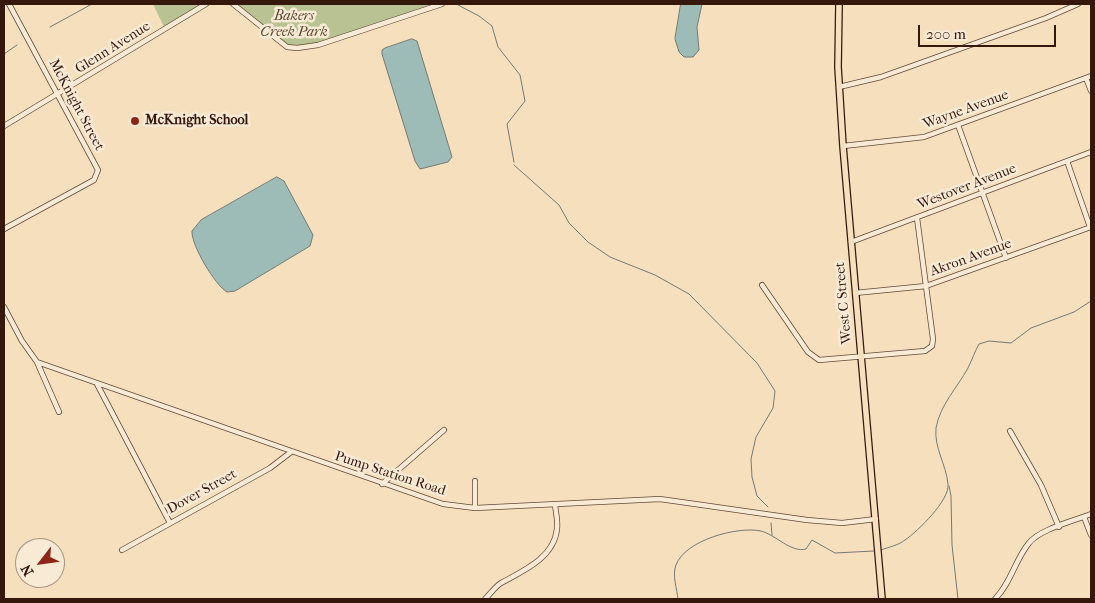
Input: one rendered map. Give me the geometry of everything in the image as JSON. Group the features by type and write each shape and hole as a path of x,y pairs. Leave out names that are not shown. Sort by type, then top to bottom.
{"main road":[{"name":"West C Street","path":"839,4 839,87 843,146 882,599"}],"street":[{"name":"McKnight Street","path":"4,229 94,180 98,170 9,4"},
{"name":"Glenn Avenue","path":"4,126 206,4"},
{"path":"232,4 287,46 297,48 318,45 442,4"},
{"path":"839,87 881,77 1046,18 1078,4"},
{"path":"1089,76 1091,91"},
{"name":"Wayne Avenue","path":"843,146 909,140 958,125 1089,76"},
{"path":"958,125 1006,258"},
{"name":"Westover Avenue","path":"851,242 1091,152"},
{"path":"1067,161 1091,227"},
{"path":"762,285 808,352 818,360 925,351 932,346 933,339 917,218"},
{"name":"Akron Avenue","path":"855,293 926,286 1091,227"},
{"path":"4,307 22,341 36,362 59,412"},
{"name":"Pump Station Road","path":"36,362 443,504 475,508 556,506 660,499 807,520 842,523 876,519"},
{"path":"97,384 170,523"},
{"path":"382,484 444,430"},
{"path":"1010,431 1041,485 1058,527"},
{"name":"Dover Street","path":"122,550 270,468 291,452"},
{"path":"475,480 475,508"},
{"path":"484,599 500,584 518,576 538,562 550,547 557,530 556,506"},
{"path":"995,599 1012,576 1028,544 1036,536 1091,514"},
{"path":"1084,517 1091,535"}],"green space":[{"path":"153,4 206,4 165,29"},
{"name":"Bakers Creek Park","path":"233,4 444,4 318,45 287,47"}],"water":[{"path":"681,4 702,4 697,27 699,50 693,57 684,57 679,52 675,39"},
{"path":"412,39 417,41 452,157 448,162 420,169 415,161 382,54 382,50 385,48"},
{"path":"277,177 284,181 313,235 310,246 235,291 227,292 216,281 199,255 192,231 201,220"}],"waterway":[{"path":"50,27 92,4"},
{"path":"458,5 479,16 492,26 498,47 520,75 525,101 507,124 514,162"},
{"path":"4,54 17,45"},
{"path":"514,165 559,205 569,223 588,242 610,257 655,275 689,294 757,363 775,391 773,408 756,437 751,459 752,477 757,496 768,507"},
{"path":"881,550 900,543 911,536 932,515 944,498 948,484 938,449 936,428 945,404 968,368 979,344 989,341 1011,343 1031,328 1074,312 1091,301"},
{"path":"949,486 952,545 958,599"},
{"path":"771,523 772,535"},
{"path":"678,599 674,573 681,556 701,542 726,533 751,530 761,531 800,550 806,549 812,540 835,553 874,551"}],"place":[{"name":"McKnight School","path":"135,121"}]}
